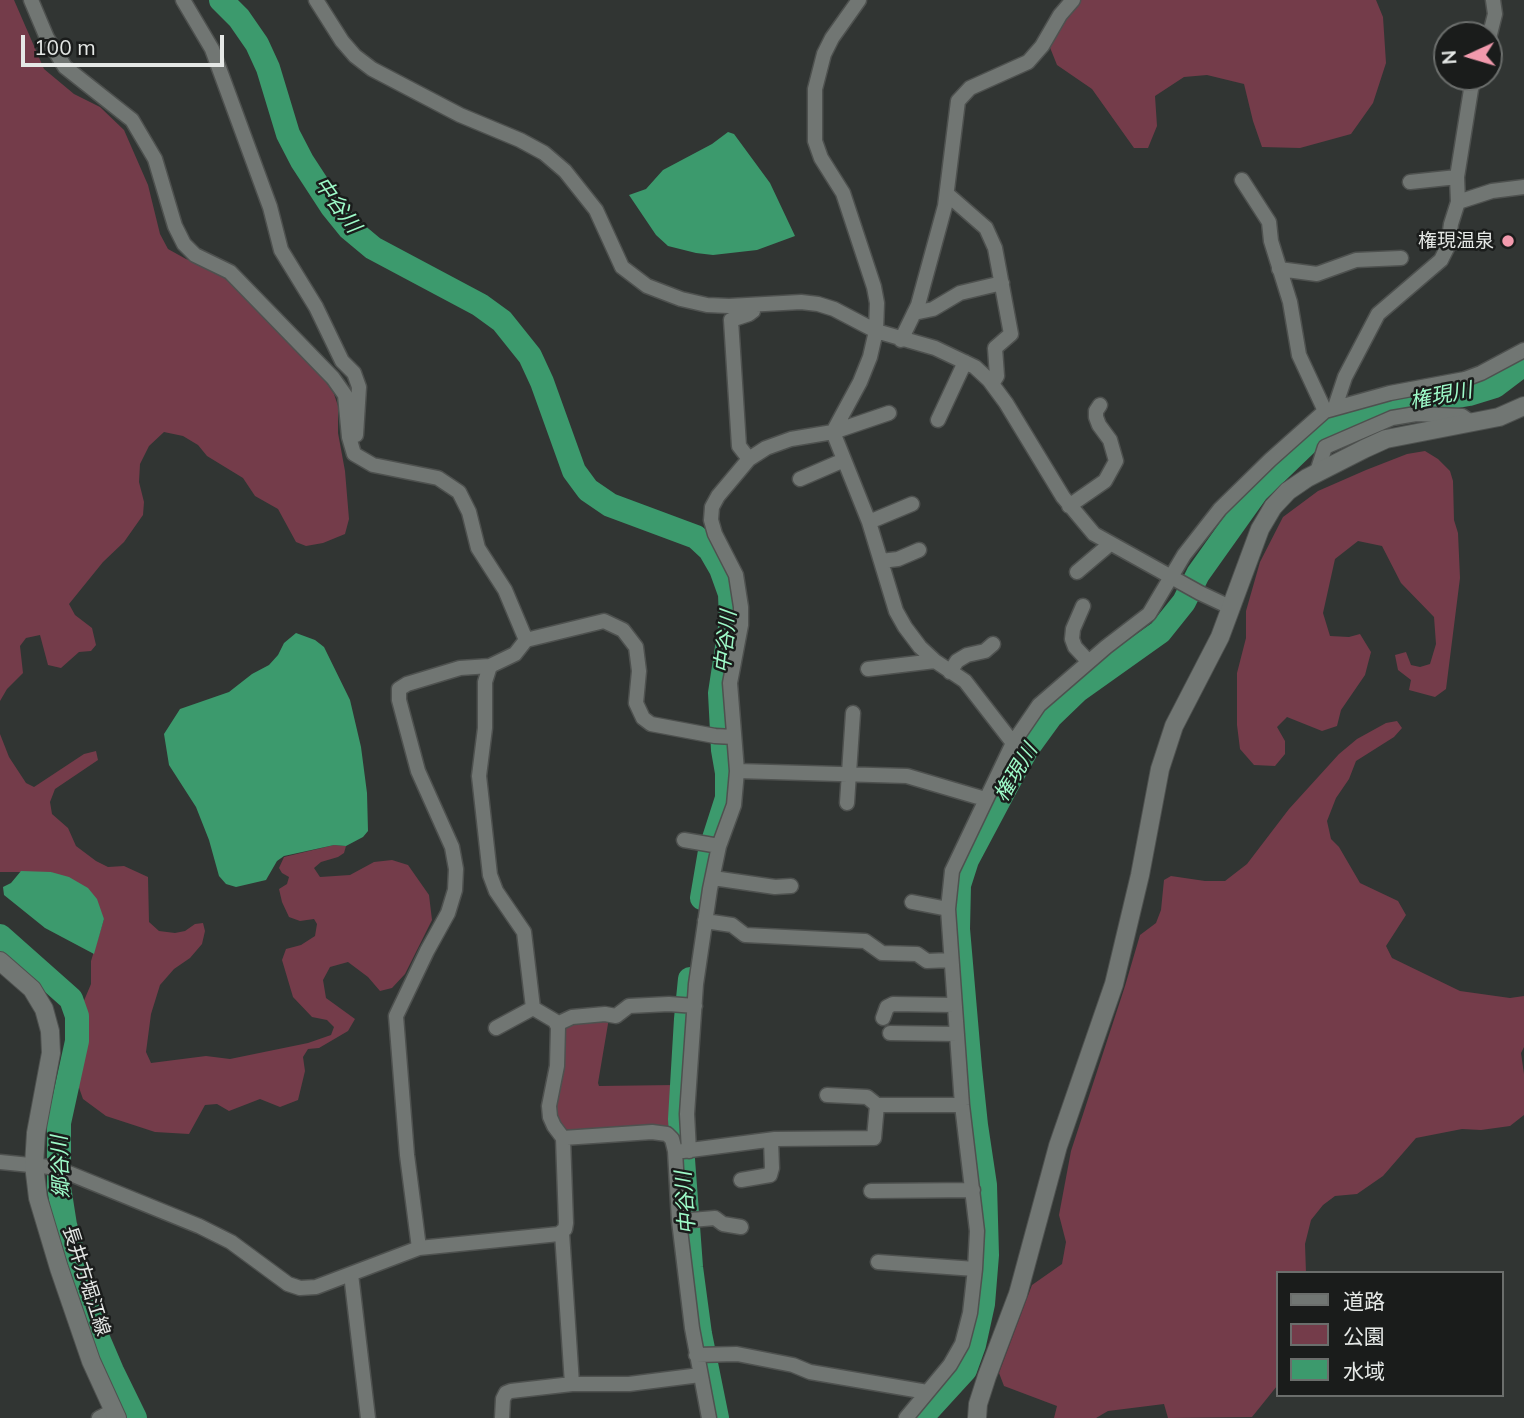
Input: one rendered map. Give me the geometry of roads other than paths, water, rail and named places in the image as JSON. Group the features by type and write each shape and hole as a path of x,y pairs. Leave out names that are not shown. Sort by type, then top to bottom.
{"street":[{"path":"31,0 47,38 65,67 132,120 155,159 175,226 184,244 195,255 230,272 333,378 345,395 349,437 354,454 373,465 438,478 459,492 469,512 478,548 505,590 526,640"},
{"path":"183,0 212,49 270,207 281,250 316,307 342,361 355,373 359,387 354,454"},
{"path":"316,0 342,41 355,57 372,69 460,115 520,140 544,153 565,171 596,210 622,267 635,278 681,299 718,305 802,302 818,304 834,309 876,331 935,348 975,367 992,384 1069,506 1094,534 1232,608"},
{"path":"859,0 824,54 815,89 815,141 821,158 843,192 877,303 876,331 870,357 833,432 869,522 896,611 920,647 935,661 965,681 1013,743"},
{"path":"901,340 914,313 947,194 956,109 963,92 1028,62 1073,0"},
{"path":"1493,0 1493,21"},
{"path":"906,1418 950,1365 962,1343 970,1313 975,1269 977,1231 962,1105 948,909 952,871 1013,743 1040,705 1088,661 1149,614 1175,579 1198,534 1220,509 1270,460 1330,409 1378,314 1441,260 1448,246 1458,202 1457,177 1471,91"},
{"path":"1410,182 1457,177"},
{"path":"1242,180 1269,222 1279,269 1290,302 1299,355 1330,409"},
{"path":"1458,202 1492,191 1524,187"},
{"path":"947,194 985,228 995,248 1011,334 996,348 997,376 992,384"},
{"path":"1279,269 1317,274 1356,260 1401,258"},
{"path":"914,313 933,309 960,293 1002,283"},
{"path":"749,460 739,446 731,320 749,314 754,305"},
{"path":"1317,472 1325,447 1370,426 1397,405 1473,376 1524,350"},
{"path":"938,420 965,362"},
{"path":"1069,506 1105,481 1116,461 1110,440 1096,417 1100,405"},
{"path":"1330,409 1397,405 1416,414 1462,416 1472,423"},
{"path":"977,1418 978,1404 987,1376 1018,1294 1058,1146 1114,984 1140,876 1160,769 1174,726 1206,667 1232,608 1260,529 1273,507 1288,491 1317,472 1386,439 1499,417 1524,406"},
{"path":"709,1418 700,1376 701,1354 685,1220 682,1151 687,1114 689,1006 725,810 737,771 726,736 730,683 741,625 736,575 715,534 711,520 712,507 749,460 766,448 790,439 833,432 889,413"},
{"path":"800,480 844,460"},
{"path":"869,522 912,504"},
{"path":"1077,572 1110,544"},
{"path":"881,561 898,559 919,550"},
{"path":"1077,609 1072,639 1075,647 1088,661"},
{"path":"419,1248 407,1155 396,1016 447,913 455,890 456,869 452,847 418,771 398,700 399,689 407,684 460,668 490,666 514,654 526,640 604,621 632,639 636,647 639,671 636,703 643,718 651,724 726,736"},
{"path":"950,671 967,655 985,651 993,644"},
{"path":"869,669 935,661"},
{"path":"490,666 485,682 485,728 479,776 481,806 491,875 496,891 526,939 533,1008"},
{"path":"847,803 853,713"},
{"path":"737,771 907,776 985,799"},
{"path":"684,840 719,846"},
{"path":"713,878 775,887 791,886"},
{"path":"912,902 948,909"},
{"path":"705,921 732,925 745,935 865,941 882,953 917,954 927,961 951,960"},
{"name":"長井方堀江線","path":"0,961 32,989 44,1009 50,1031 51,1053 36,1133 42,1166 38,1198 109,1416"},
{"path":"883,1018 887,1007 893,1004 954,1005"},
{"path":"557,1024 572,1017 606,1014 616,1016 629,1006 689,1006"},
{"path":"533,1008 557,1024"},
{"path":"496,1028 533,1008"},
{"path":"557,1024 558,1049 549,1106 550,1117 563,1138 566,1223 562,1233 572,1384"},
{"path":"890,1033 957,1034"},
{"path":"827,1095 867,1097 877,1105 962,1105"},
{"path":"682,1151 771,1140 874,1138 877,1105"},
{"path":"563,1138 652,1132 667,1134 682,1151"},
{"path":"741,1180 770,1175 771,1140"},
{"path":"0,1162 42,1166 71,1174 199,1226 232,1242 288,1284 300,1288 316,1287 419,1248 554,1236 562,1233"},
{"path":"871,1191 973,1190"},
{"path":"685,1220 715,1218 723,1224 741,1227"},
{"path":"878,1262 975,1269"},
{"path":"351,1274 369,1418"},
{"path":"701,1354 737,1354 793,1365 810,1372 927,1392"},
{"path":"502,1418 503,1399 510,1391 572,1384 629,1384 700,1376"}],"water":[{"path":"728,132 734,134 770,183 795,236 757,250 713,255 668,246 656,235 629,195 646,189 663,170 712,144"},
{"path":"296,633 315,640 324,647 350,700 361,747 367,793 368,831 363,837 346,846 334,845 284,856 277,861 266,880 236,887 226,884 219,876 196,807 169,765 164,734 180,709 229,692 269,665 284,643"},
{"path":"21,871 51,872 69,877 88,888 97,899 104,919 94,954 45,928 4,895 3,887 11,883"}],"waterway":[{"name":"中谷川","path":"221,0 239,18 257,44 268,68 288,134 302,161 349,228 373,248 480,305 502,321 530,356 574,471 588,490 610,505 696,537 710,550 721,569 730,594 731,621 720,693 727,798 710,851 702,898"},
{"name":"権現川","path":"921,1418 965,1370 974,1345 983,1304 987,1255 985,1185 976,1125 958,929 959,885 967,860 1027,749 1051,716 1077,691 1160,632 1184,602 1198,574 1257,491 1309,441 1323,431 1381,408 1405,401 1469,394 1495,386 1524,364"},
{"name":"郷谷川","path":"0,936 71,999 77,1016 77,1041 59,1123 59,1187 65,1225 94,1329 135,1418"},
{"name":"中谷川","path":"690,979 680,1119 691,1267 700,1334 717,1418"}],"place":[{"name":"権現温泉","path":"1508,241"}]}
